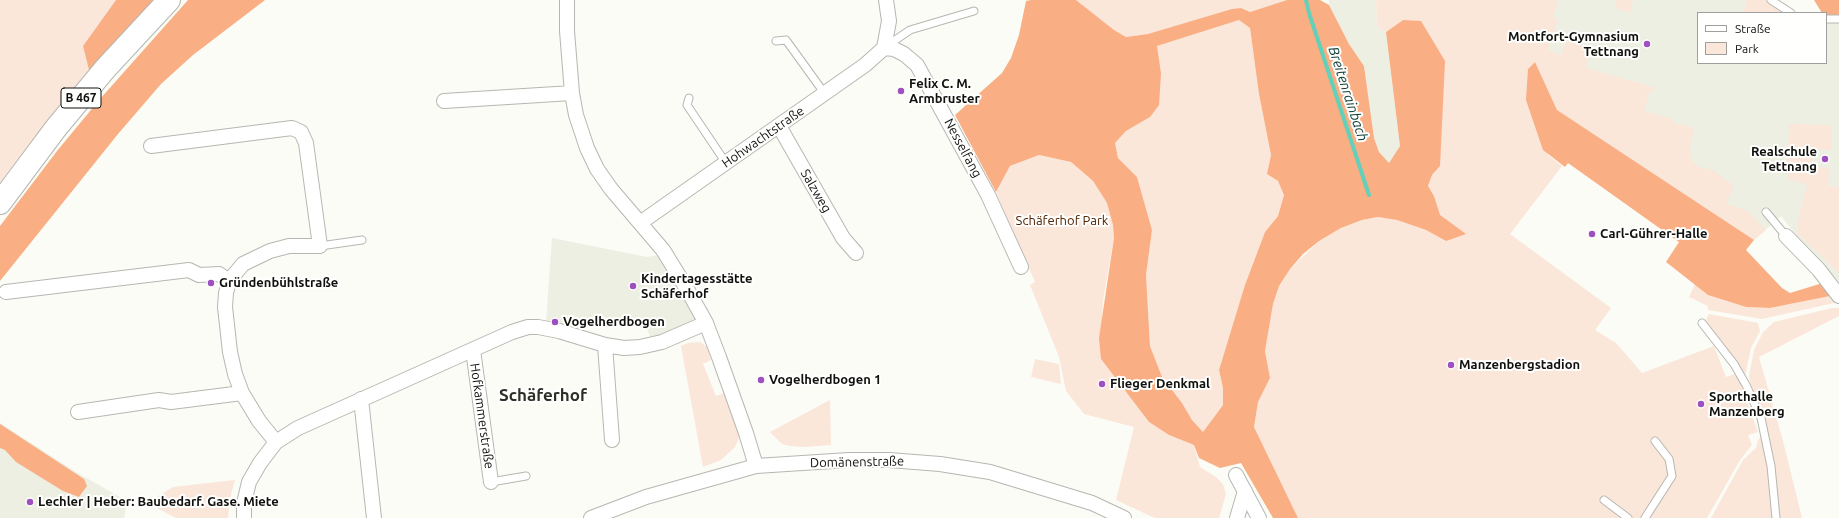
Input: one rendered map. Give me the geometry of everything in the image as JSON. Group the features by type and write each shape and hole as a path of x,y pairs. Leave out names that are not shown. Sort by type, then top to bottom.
{"main road":[{"name":"B 467","path":"0,202 56,128 100,74 169,0"}],"street":[{"path":"567,0 567,31 572,93 576,115 587,148 611,189 663,250 706,323 746,433 756,466"},
{"path":"884,48 889,21 886,0"},
{"name":"Hohwachtstraße","path":"640,223 865,65 884,48"},
{"name":"Nesselfang","path":"884,48 894,49 904,54 917,65 988,195 1021,267"},
{"path":"444,101 572,93"},
{"name":"Salzweg","path":"779,126 842,238 856,253"},
{"path":"151,146 292,128 301,132 306,143 320,246 289,246 270,251 243,264 229,281 225,307 230,352 235,374 242,393 259,421 276,442"},
{"path":"1786,236 1819,270 1839,296"},
{"path":"6,292 189,270 199,275 219,274 229,281"},
{"name":"Hofkammerstraße","path":"244,518 244,503 249,482 260,463 276,442 298,428 512,332 528,327 538,326 571,334 605,345 624,348 652,345 662,342 706,323"},
{"path":"605,345 612,440"},
{"name":"Hofkammerstraße","path":"473,350 491,482"},
{"path":"78,412 158,400 171,402 242,393"},
{"path":"361,399 374,518"},
{"name":"Domänenstraße","path":"591,518 646,497 756,466 849,460 889,460 940,464 990,472 1092,503 1124,518"},
{"path":"1236,475 1259,518"},
{"path":"1237,518 1245,491"}],"lane":[{"path":"1771,0 1789,12"},
{"path":"884,48 910,30 974,11"},
{"path":"1827,19 1839,19"},
{"path":"776,41 786,40 824,94"},
{"path":"689,98 688,105 726,163"},
{"path":"1766,212 1786,236"},
{"path":"320,246 362,240"},
{"path":"1702,324 1734,364 1746,385 1761,418 1771,466 1776,518"},
{"path":"1645,518 1672,476 1669,459 1655,441"},
{"path":"491,482 526,476"},
{"path":"1604,500 1628,518"}],"shaded area":[{"path":"116,0 156,0 89,70 83,46"},
{"path":"188,0 265,0 193,55 161,84 118,134 0,281 0,226 57,151 100,99"},
{"path":"1076,0 1114,30 1126,37 1148,34 1232,9 1241,8 1250,12 1287,0 1320,0 1329,5 1349,44 1364,66 1374,138 1379,152 1389,163 1400,146 1386,32 1403,20 1421,21 1445,61 1440,166 1432,175 1428,186 1434,196 1440,215 1466,234 1446,241 1426,230 1397,220 1378,217 1362,220 1341,228 1319,241 1303,254 1290,269 1279,286 1273,304 1265,351 1270,378 1258,402 1254,427 1298,518 1273,518 1241,463 1220,468 1199,458 1194,445 1169,435 1149,422 1101,359 1099,338 1114,238 1113,225 1107,203 1093,181 1071,162 1039,155 1010,166 996,192 955,115 1002,73 1011,58 1019,35 1026,1","holes":["1239,20 1250,28 1259,94 1271,155 1267,174 1278,181 1284,195 1278,216 1265,232 1245,285 1219,370 1223,388 1223,405 1203,432 1192,420 1182,403 1162,377 1150,346 1146,275 1152,230 1137,177 1118,158 1115,143 1126,131 1150,117 1159,105 1161,73 1157,46"]},
{"path":"1329,0 1376,0 1377,27 1386,32 1400,146 1389,163 1379,152 1374,138 1364,66 1349,44 1329,5"},
{"path":"1524,0 1771,0 1789,12 1697,12 1697,64 1827,64 1827,19 1839,19 1839,290 1781,216 1754,240 1557,110"},
{"path":"1814,0 1839,0 1839,19 1827,19 1827,12 1821,12"},
{"path":"1535,62 1557,110 1754,240 1746,250 1782,288 1790,293 1826,282 1835,295 1770,308 1746,307 1708,295 1666,262 1679,242 1568,163 1565,167 1543,150 1526,100 1528,69"},
{"path":"552,238 647,257 659,255 700,324 653,344 645,324 595,319 582,330 546,322"},
{"path":"0,423 76,472 127,501 124,518 0,518"},
{"path":"0,424 84,479 87,486 79,497 63,491 16,462 5,450 0,448"}],"green space":[{"path":"0,0 116,0 83,46 89,70 0,185"},
{"path":"1076,0 1287,0 1250,12 1241,8 1148,34 1126,37 1114,30"},
{"name":"Manzenbergstadion","path":"1376,0 1558,0 1553,18 1558,19 1548,50 1562,55 1566,41 1591,47 1586,66 1589,69 1657,88 1649,93 1644,111 1673,119 1674,123 1694,128 1690,148 1692,161 1699,167 1713,170 1734,186 1726,204 1748,211 1766,230 1754,240 1557,110 1535,62 1528,69 1548,155 1562,166 1510,234 1611,308 1595,330 1616,343 1642,373 1714,346 1726,377 1737,373 1758,432 1748,435 1752,445 1740,460 1707,518 1298,518 1254,427 1258,402 1270,378 1265,351 1273,304 1279,286 1290,269 1319,241 1341,228 1362,220 1378,217 1397,220 1426,230 1446,241 1434,196 1428,186 1432,175 1440,166 1403,20 1386,32 1377,27"},
{"path":"1617,0 1633,0 1630,13 1615,8"},
{"path":"1747,0 1771,0 1783,8 1783,12 1743,12"},
{"path":"1239,20 1250,28 1259,94 1271,155 1267,174 1278,181 1284,195 1278,216 1265,232 1246,283 1219,370 1223,388 1223,405 1203,432 1192,420 1182,403 1162,377 1150,346 1146,275 1152,230 1137,177 1118,158 1115,143 1126,131 1150,117 1161,73 1157,46"},
{"path":"1789,124 1832,125 1831,150 1812,149 1811,167 1829,168 1828,186 1839,187 1839,273 1798,234 1798,221 1807,184 1787,179"},
{"name":"Schäferhof Park","path":"1039,155 1071,162 1093,181 1107,203 1113,225 1114,238 1103,301 1101,359 1149,422 1169,435 1194,445 1200,467 1216,477 1223,484 1226,494 1219,518 1155,518 1116,500 1134,427 1084,414 1066,391 1059,357 1030,285 1035,282 996,192 1010,166"},
{"path":"1695,284 1708,295 1746,307 1770,308 1835,295 1834,303 1762,319 1708,310 1708,306 1689,297"},
{"path":"1832,308 1839,308 1839,316 1759,357 1783,441 1802,518 1778,518 1771,448 1752,392 1749,376 1754,350 1763,332 1774,322"},
{"path":"1709,314 1758,323 1760,331 1751,348 1745,376 1722,343 1704,323"},
{"path":"700,342 707,347 711,360 703,364 716,396 727,392 740,430 739,438 735,447 721,460 703,467 681,346 688,343"},
{"path":"1035,359 1059,364 1061,384 1031,377"},
{"path":"830,400 831,445 804,447 790,446 782,444 770,432"},
{"path":"1763,434 1769,466 1774,518 1711,518 1743,460 1756,448 1758,440"},
{"path":"235,480 230,498 228,518 176,518 147,503 173,487"}],"waterway":[{"name":"Breitenrainbach","path":"1306,0 1369,195"}],"place":[{"name":"Montfort-Gymnasium Tettnang","path":"1647,44"},
{"name":"Felix C. M. Armbruster","path":"901,91"},
{"name":"Realschule Tettnang","path":"1825,159"},
{"name":"Carl-Gührer-Halle","path":"1592,234"},
{"name":"Gründenbühlstraße","path":"211,283"},
{"name":"Kindertagesstätte Schäferhof","path":"633,286"},
{"name":"Vogelherdbogen","path":"555,322"},
{"name":"Manzenbergstadion","path":"1451,365"},
{"name":"Vogelherdbogen 1","path":"761,380"},
{"name":"Flieger Denkmal","path":"1102,384"},
{"name":"Sporthalle Manzenberg","path":"1701,404"},
{"name":"Lechler | Heber: Baubedarf. Gase. Miete","path":"30,502"}],"district":[{"name":"Schäferhof","path":"543,395"}]}
